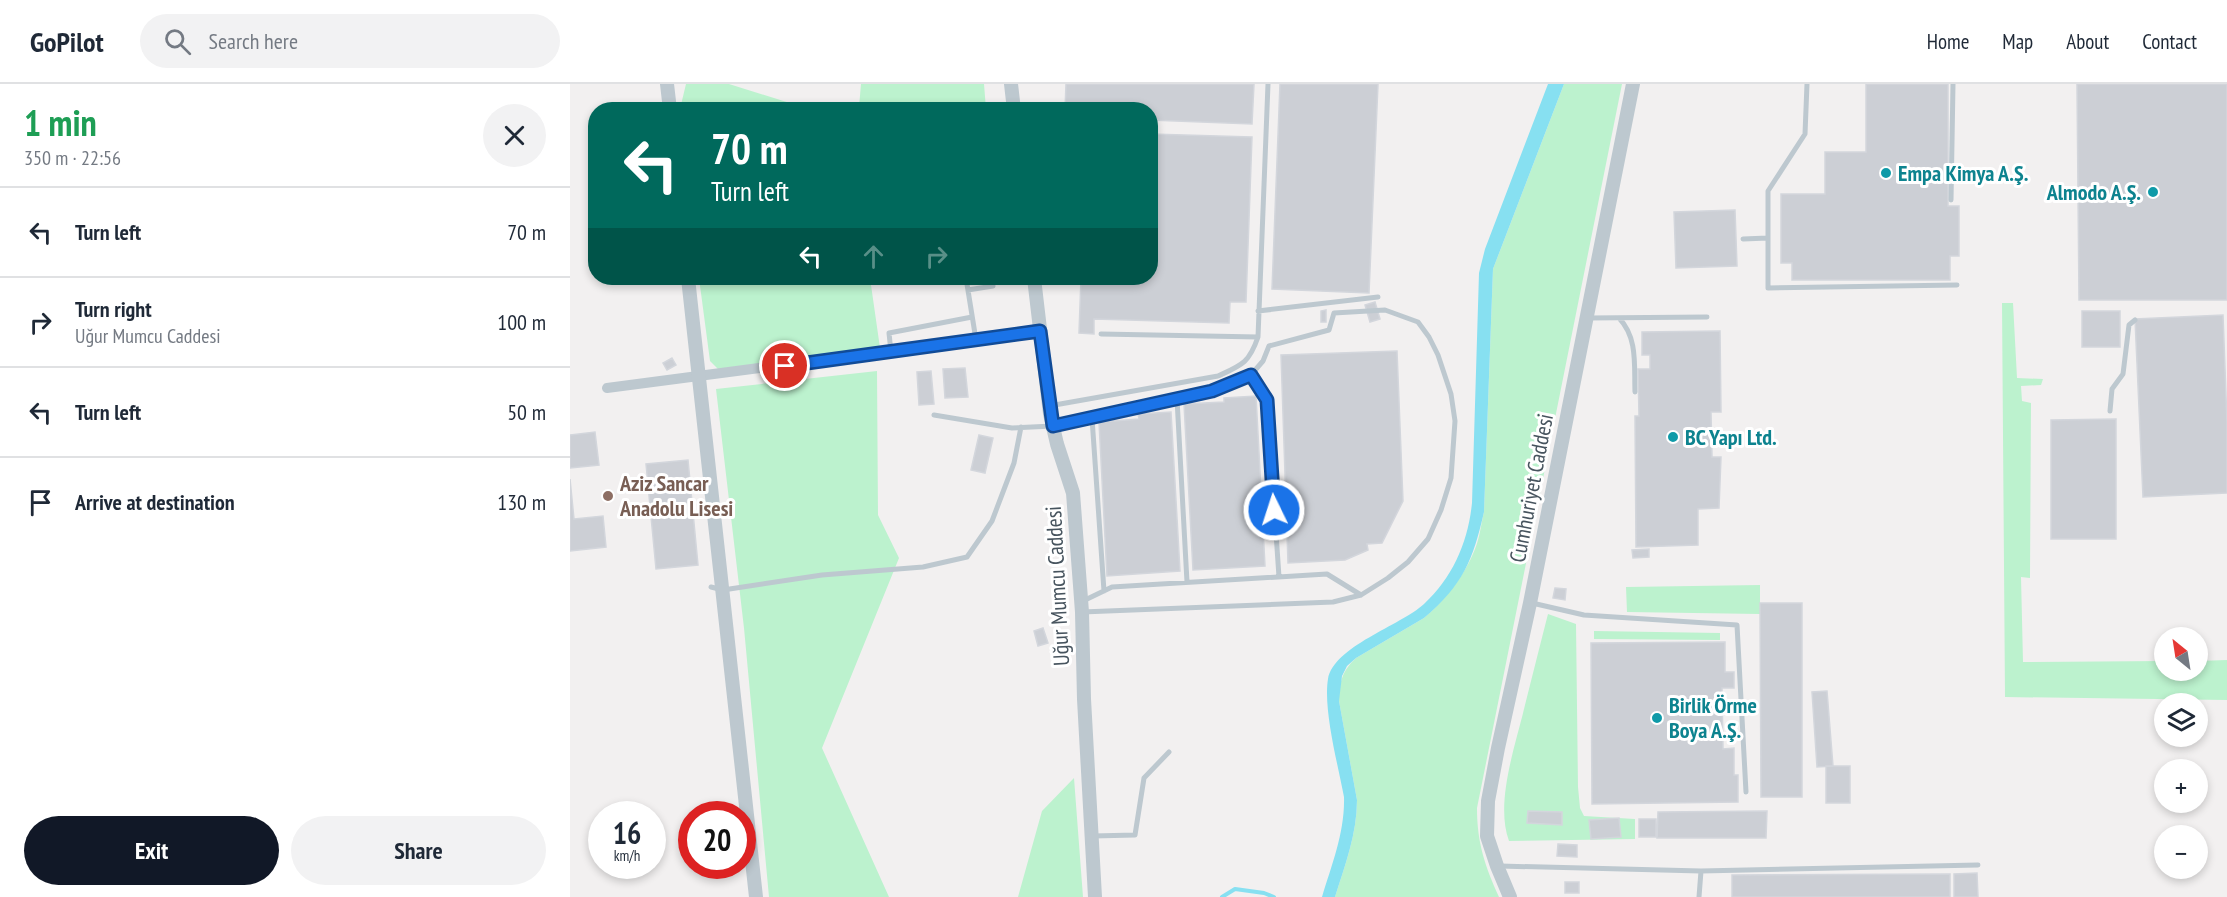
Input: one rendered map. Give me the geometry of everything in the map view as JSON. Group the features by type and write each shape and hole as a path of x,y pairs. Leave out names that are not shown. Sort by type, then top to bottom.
{"street":[{"path":"667,84 669,102"},
{"path":"1011,84 1013,102"},
{"name":"Cumhuriyet Caddesi","path":"1510,897 1488,836 1488,801 1530,603 1633,84"},
{"path":"689,285 717,589 756,897"},
{"name":"Uğur Mumcu Caddesi","path":"1035,285 1049,405 1073,493 1095,897"},
{"path":"607,388 1040,331"}],"lane":[{"path":"1049,405 1218,375 1242,365 1252,354 1258,337 1268,84"},
{"path":"1807,84 1805,134 1768,191 1768,288 1958,285"},
{"path":"1951,200 1953,84"},
{"path":"1743,239 1768,237"},
{"path":"967,285 976,340"},
{"path":"968,290 993,286"},
{"path":"1258,311 1378,297"},
{"path":"934,416 1012,428 1053,426 1212,391 1251,375 1263,361 1269,346 1329,330 1334,313 1385,310 1418,322 1438,355 1451,394 1455,422 1451,478 1441,510 1428,539 1408,562 1361,595 1333,602 1081,607"},
{"path":"891,352 889,333 972,317"},
{"path":"1586,318 1707,317"},
{"path":"1619,318 1627,326 1633,343 1635,392"},
{"path":"2110,411 2112,389 2123,374 2129,325 2136,320"},
{"path":"1101,333 1258,337"},
{"path":"1251,375 1267,400 1279,577"},
{"path":"1177,399 1187,582"},
{"path":"1092,417 1104,591"},
{"path":"717,589 822,574 923,567 967,557 992,521 1014,463 1022,427"},
{"path":"1081,607 1112,587 1327,574 1361,595"},
{"path":"1530,603 1584,615 1737,625 1746,792"},
{"path":"1092,836 1135,835 1144,778 1169,752"},
{"path":"1497,866 1701,870 1978,865"},
{"path":"1699,897 1701,870"}],"green space":[{"path":"686,84 729,84 787,102 682,102"},
{"path":"861,84 984,84 985,102 859,102"},
{"path":"1564,84 1622,84 1477,808 1478,832 1483,854 1499,897 1335,897 1353,837 1357,800 1339,701 1341,683 1347,668 1356,658 1424,618 1439,603 1460,578 1477,544 1484,512 1493,269"},
{"path":"700,285 871,285 880,348 718,369 710,361"},
{"path":"2002,303 2013,303 2017,378 2043,379 2041,385 2021,386 2022,401 2031,403 2030,578 2021,577 2023,662 2154,661 2154,681 2208,681 2208,661 2227,660 2227,700 2208,700 2208,693 2154,693 2154,699 2005,697"},
{"path":"877,371 878,515 899,558 822,748 889,897 769,897 744,628 716,389"},
{"path":"1760,585 1760,614 1627,612 1626,587"},
{"path":"1548,614 1576,624 1580,808 1584,816 1635,819 1635,839 1509,841 1504,810 1508,775"},
{"path":"1594,631 1720,633 1720,640 1594,639"},
{"path":"1074,778 1083,897 1018,897 1042,811"}],"water":[{"path":"1548,84 1564,84 1493,269 1484,512 1480,529 1464,571 1437,606 1424,618 1356,658 1347,666 1342,676 1339,701 1357,800 1355,825 1335,897 1322,897 1337,848 1344,810 1344,797 1329,721 1328,679 1333,667 1342,656 1424,604 1451,570 1463,545 1472,503 1479,273 1485,249"}],"building":[{"path":"1066,84 1254,84 1252,124 1158,120 1158,102 1065,102"},
{"path":"1280,84 1378,84 1369,293 1272,289"},
{"name":"Empa Kimya A.Ş.","path":"1866,84 1948,84 1948,206 1959,206 1959,256 1950,256 1950,280 1792,280 1792,263 1781,263 1781,194 1825,194 1825,152 1866,152"},
{"name":"Almodo A.Ş.","path":"2077,84 2227,84 2227,300 2079,300"},
{"path":"1158,134 1252,137 1246,302 1230,302 1229,323 1094,319 1094,334 1079,333 1081,285 1158,285"},
{"path":"1735,210 1737,266 1676,268 1674,212"},
{"path":"1375,302 1380,319 1370,322 1365,305"},
{"path":"1326,310 1326,322 1321,322 1321,311"},
{"path":"2082,311 2120,311 2120,347 2082,347"},
{"path":"2223,315 2227,493 2143,497 2135,319"},
{"name":"BC Yapı Ltd.","path":"1720,331 1721,412 1711,412 1712,457 1721,457 1719,508 1698,509 1698,545 1636,547 1635,416 1639,416 1638,369 1650,369 1650,355 1642,355 1642,332"},
{"path":"1397,351 1403,501 1382,543 1367,544 1368,550 1345,560 1288,563 1281,355"},
{"path":"672,358 676,365 667,370 663,363"},
{"path":"965,368 968,397 945,398 943,369"},
{"path":"931,371 934,404 919,405 917,372"},
{"path":"1256,396 1265,566 1193,570 1184,404 1224,402 1224,398"},
{"path":"1171,412 1180,571 1107,576 1099,422 1139,419 1138,414"},
{"path":"2116,419 2116,539 2051,539 2051,420"},
{"path":"595,432 599,465 570,468 570,435"},
{"path":"979,435 993,438 985,473 971,470"},
{"path":"688,460 698,565 656,569 646,464"},
{"path":"570,479 574,519 603,516 606,547 570,551"},
{"path":"1649,549 1649,557 1633,558 1632,550"},
{"path":"1555,588 1566,589 1565,600 1553,598"},
{"path":"1760,603 1802,603 1802,797 1761,797"},
{"path":"1043,628 1048,643 1038,646 1034,631"},
{"name":"Birlik Örme Boya A.Ş.","path":"1725,642 1725,672 1734,672 1734,688 1722,688 1723,749 1734,748 1734,775 1738,775 1738,802 1592,804 1591,643"},
{"path":"1827,691 1833,766 1817,767 1812,692"},
{"path":"1826,766 1850,766 1850,803 1826,803"},
{"path":"1528,811 1562,812 1562,825 1527,823"},
{"path":"1767,811 1766,838 1657,838 1658,812"},
{"path":"1619,818 1621,837 1591,839 1589,820"},
{"path":"1639,819 1656,819 1656,837 1639,837"},
{"path":"1558,844 1577,845 1577,857 1557,856"},
{"path":"1977,873 1978,897 1954,897 1954,874"},
{"path":"1950,874 1950,897 1732,897 1732,875"},
{"path":"1565,882 1579,882 1579,893 1565,893"}],"waterway":[{"path":"1222,897 1235,889 1264,893 1274,897"}],"place":[{"name":"Empa Kimya A.Ş.","path":"1886,173"},
{"name":"Almodo A.Ş.","path":"2153,192"},
{"name":"BC Yapı Ltd.","path":"1673,437"},
{"name":"Aziz Sancar Anadolu Lisesi","path":"608,496"},
{"name":"Birlik Örme Boya A.Ş.","path":"1657,718"}],"route":[{"path":"785,366 1040,331 1053,426 1212,391 1251,375 1267,400 1274,510"}]}
